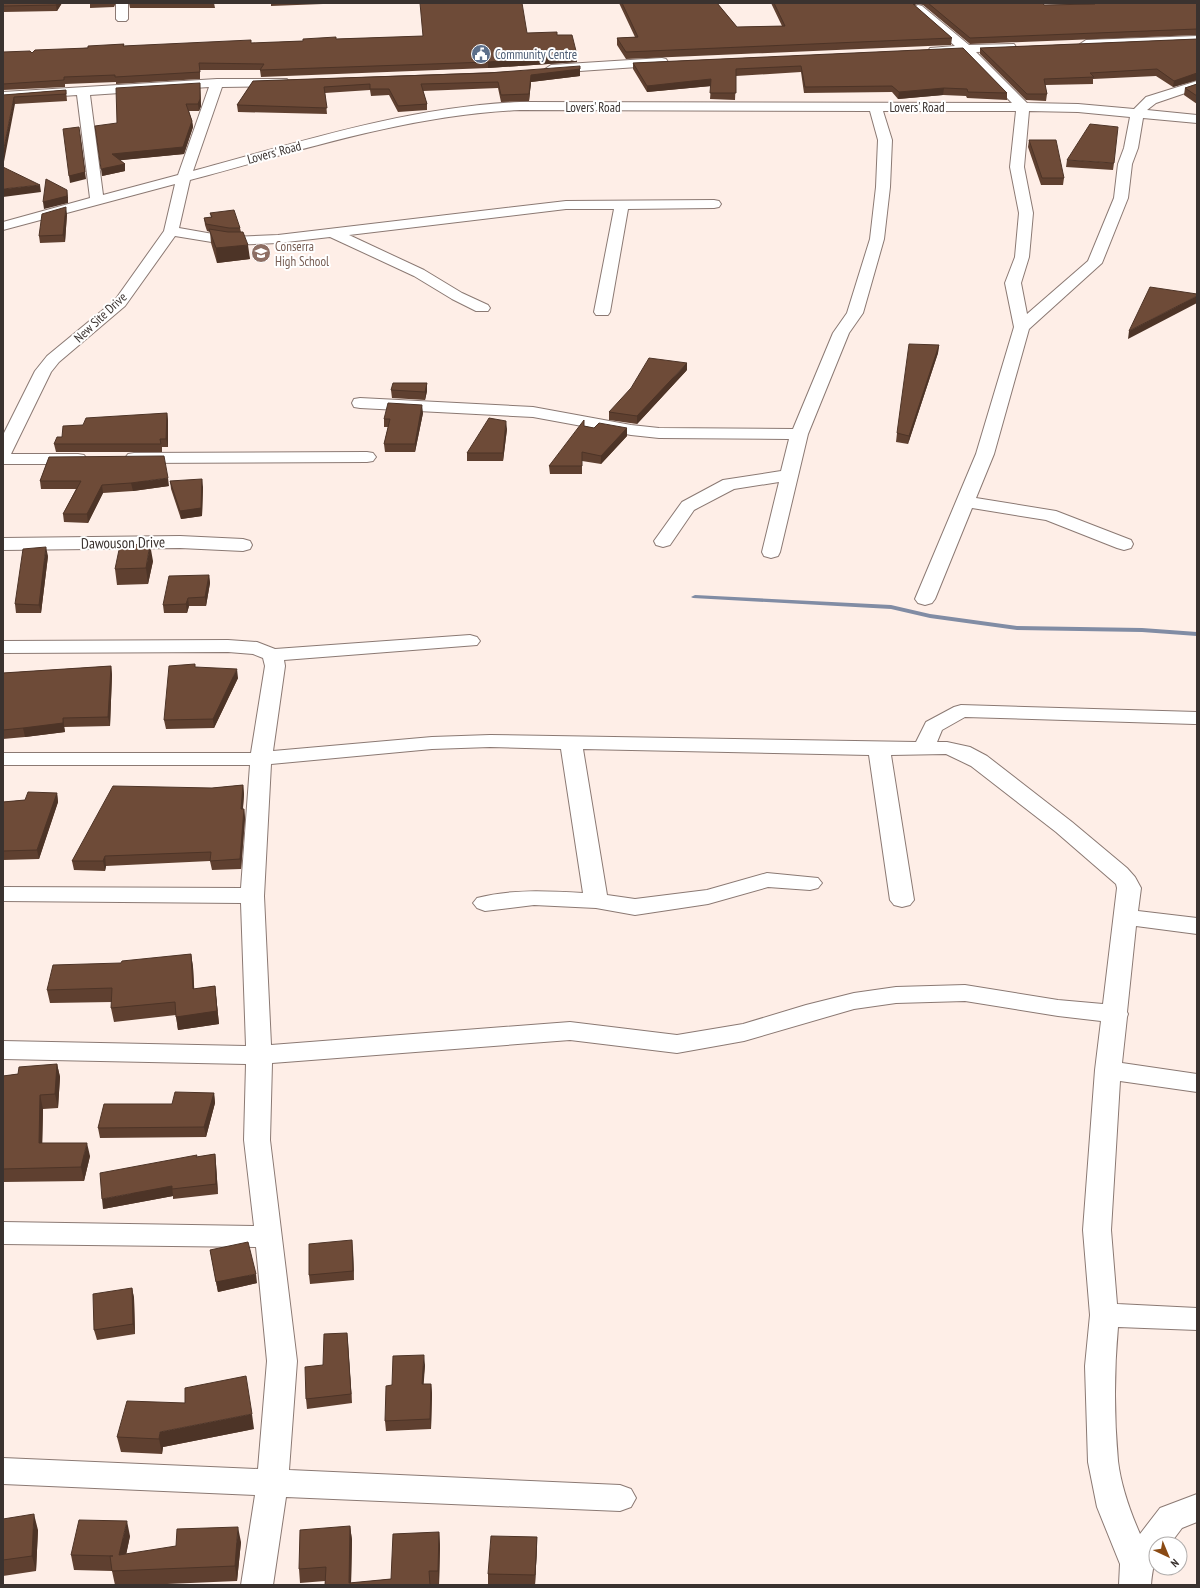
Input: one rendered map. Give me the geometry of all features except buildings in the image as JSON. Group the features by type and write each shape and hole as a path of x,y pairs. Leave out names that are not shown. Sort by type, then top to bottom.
{"street":[{"path":"122,3 122,19"},
{"path":"918,8 966,49 1023,106 1017,167 1026,213 1022,257 1013,283 1022,327 985,454 925,599"},
{"path":"1077,44 1197,40"},
{"path":"922,52 1022,47"},
{"path":"539,70 677,62"},
{"path":"3,96 217,83 293,82"},
{"name":"New Site Drive","path":"3,452 43,371 53,359 120,303 171,231 184,176 217,83"},
{"path":"1022,327 1054,297 1095,263 1121,198 1125,164 1131,148 1138,113 1152,100 1197,85"},
{"path":"82,91 97,199"},
{"name":"Lovers' Road","path":"3,226 97,199 375,126 476,108 520,106 1023,106 1078,108 1197,119"},
{"path":"772,552 799,434 841,333 854,314 878,239 883,187 885,140 876,107"},
{"path":"602,312 622,204"},
{"path":"171,231 230,241 278,239 521,209 566,205 714,204"},
{"path":"10,210 31,217"},
{"path":"334,233 419,273 457,296 482,308"},
{"path":"360,403 534,412 659,434 799,434"},
{"path":"3,459 367,457"},
{"path":"663,542 688,506 729,484 790,475"},
{"path":"966,502 1050,515 1124,544"},
{"name":"Dawouson Drive","path":"3,544 180,542 243,545"},
{"path":"3,647 228,646 257,648 272,655 470,641"},
{"path":"258,1585 272,1483 282,1361 269,1237 256,1140 259,1055 252,896 262,759 275,666 272,655"},
{"path":"924,748 933,726 961,712 1194,718"},
{"path":"571,742 596,901"},
{"path":"3,759 262,759 432,743 571,742 879,749 947,748 962,752 979,761 1119,872 1127,882 1129,888 1116,1014 1108,1070 1097,1230 1104,1315 1100,1366 1103,1462 1113,1507 1135,1575"},
{"path":"879,749 902,900"},
{"path":"485,902 534,898 596,901 635,907 708,897 767,880 810,883"},
{"path":"3,894 252,896"},
{"path":"1126,917 1197,926"},
{"path":"3,1050 259,1055 570,1031 677,1044 744,1032 806,1012 854,1001 896,995 965,993 1058,1008 1116,1014"},
{"path":"1108,1070 1197,1083"},
{"path":"3,1234 269,1237"},
{"path":"1104,1315 1197,1319"},
{"path":"3,1471 620,1498"},
{"path":"1135,1575 1171,1518 1197,1508"}],"waterway":[{"path":"695,597 891,607 930,616 1017,628 1142,630 1197,634"}],"place":[{"name":"Community Centre","path":"481,54"},
{"name":"Conserra High School","path":"261,253"}]}
